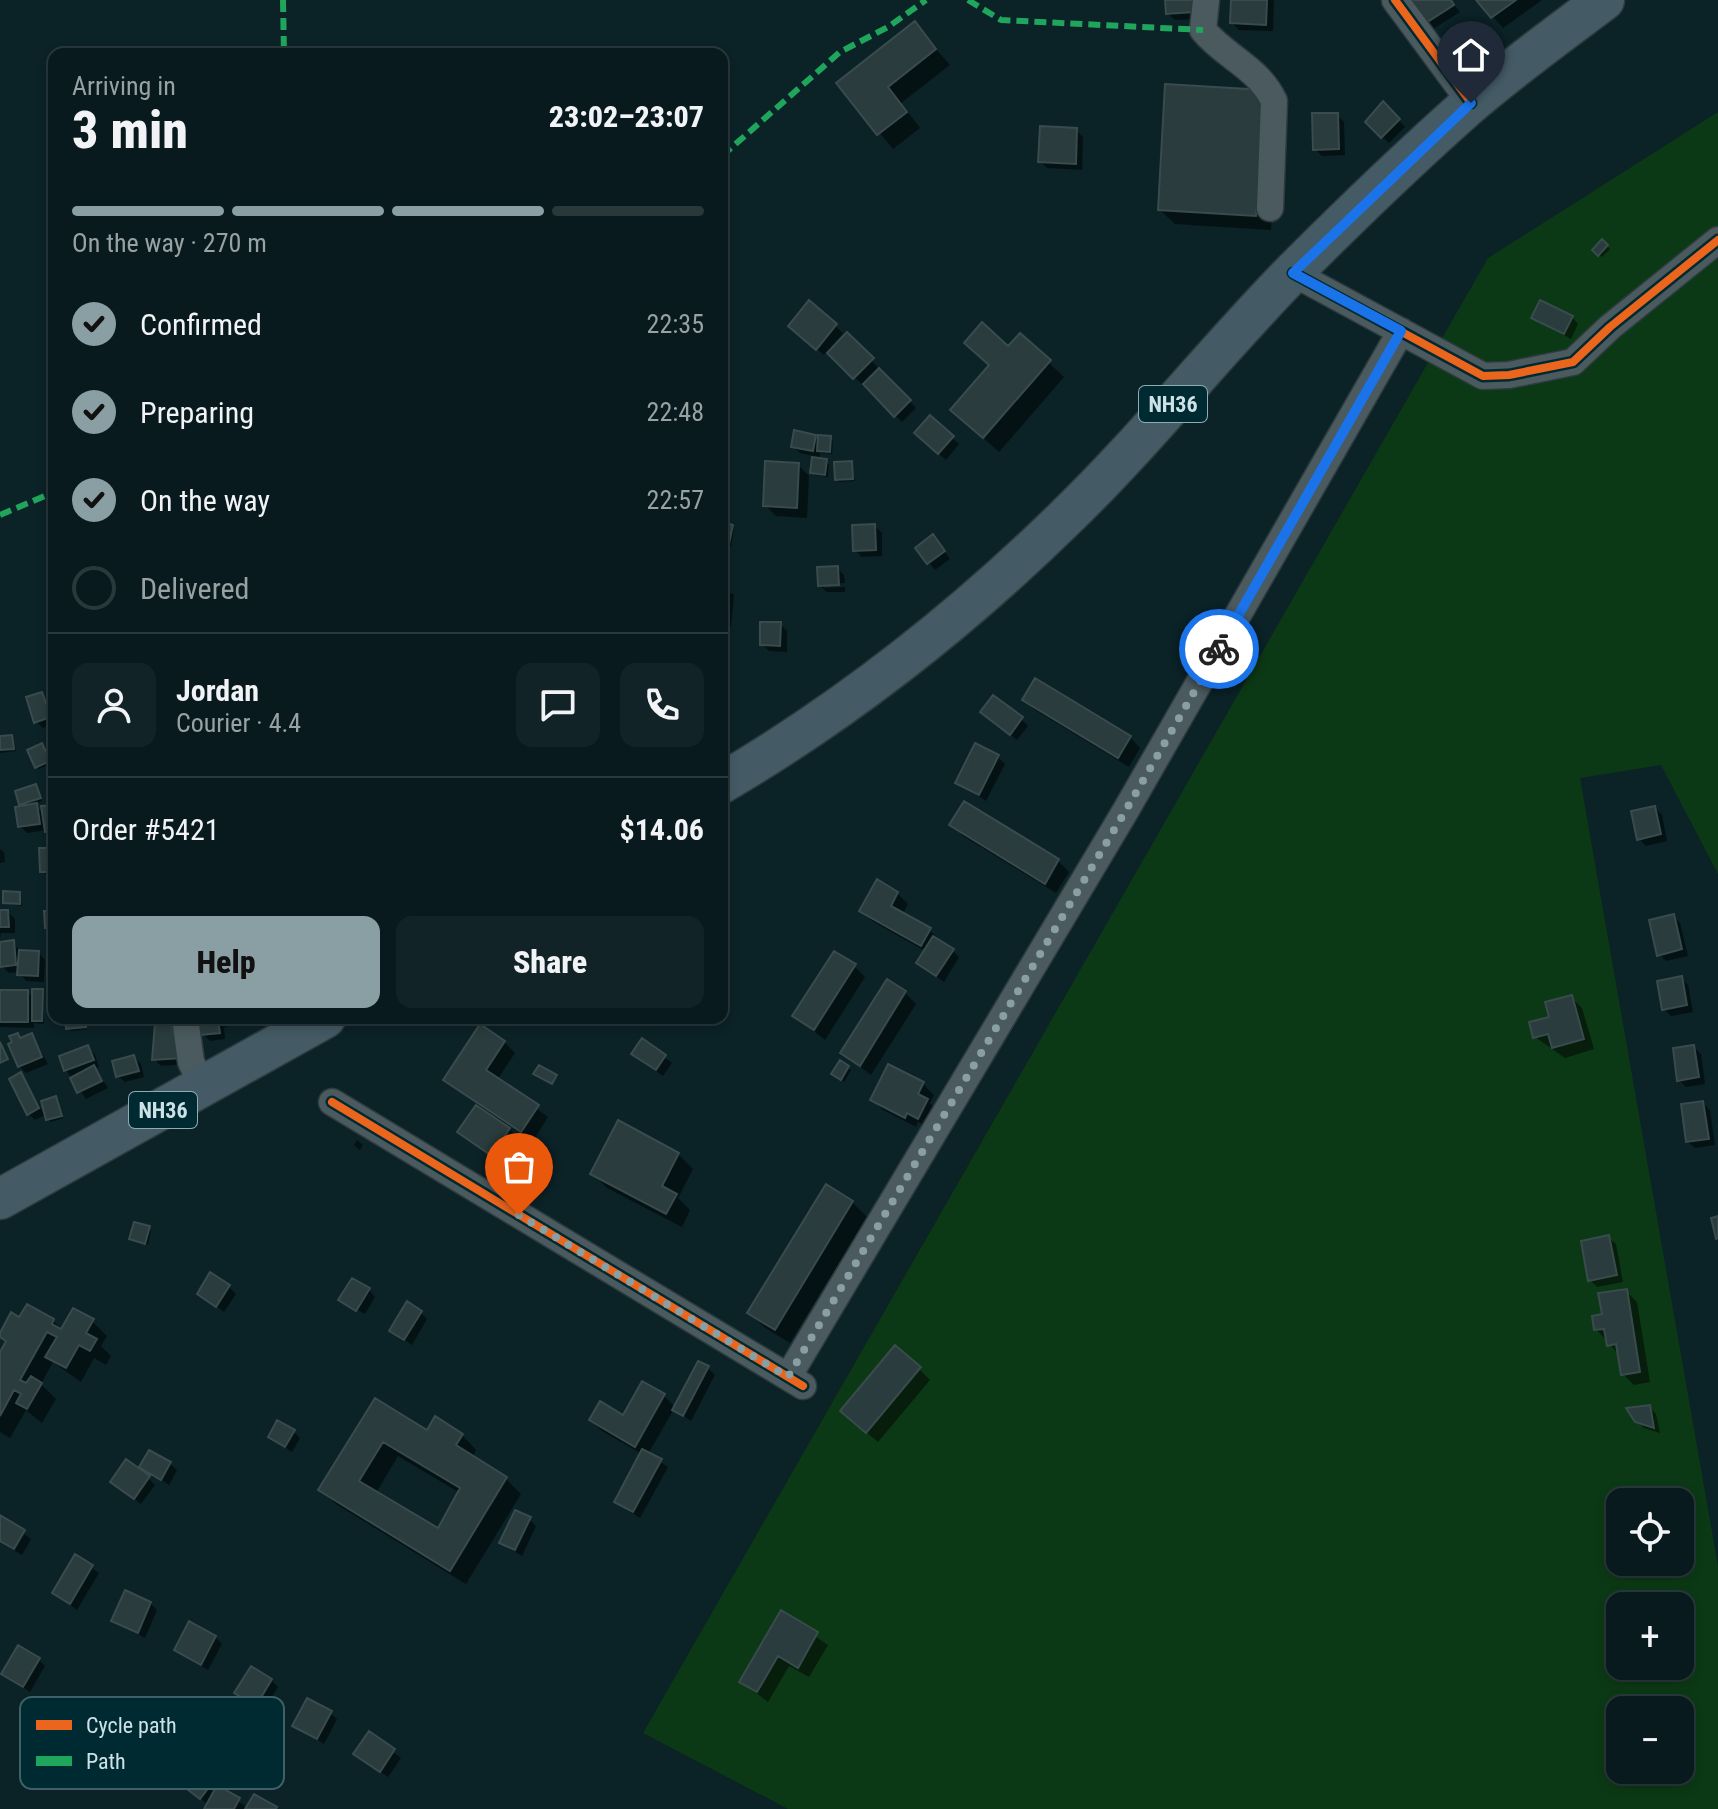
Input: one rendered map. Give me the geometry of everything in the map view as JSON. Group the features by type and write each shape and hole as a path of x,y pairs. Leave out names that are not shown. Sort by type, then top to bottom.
{"highway":[{"name":"NH36","path":"728,779 779,749 855,696 978,597 1066,518 1293,273 1471,103 1604,0"},
{"name":"NH36","path":"0,1199 315,1024"}],"street":[{"path":"1206,0 1203,30 1214,44 1253,71 1267,86 1274,101 1270,208"},
{"path":"1395,0 1471,103"},
{"path":"1293,273 1483,376 1509,375 1573,362 1610,327 1718,240"},
{"path":"332,1102 795,1381 1401,331"},
{"path":"186,1024 191,1062 204,1088"}],"green space":[{"path":"1718,112 1718,874 1661,765 1580,778 1718,1566 1718,1809 788,1809 643,1733 1488,258"}],"building":[{"path":"1165,0 1193,0 1194,12 1166,14"},
{"path":"1231,0 1267,0 1266,25 1230,23"},
{"path":"1405,0 1451,0 1454,5 1421,26"},
{"path":"1476,0 1516,0 1491,18"},
{"path":"915,21 936,49 888,87 907,112 877,135 836,83"},
{"path":"1165,84 1264,90 1256,216 1158,210"},
{"path":"1383,101 1400,119 1381,138 1365,122"},
{"path":"1312,113 1338,113 1339,149 1313,150"},
{"path":"1040,126 1077,128 1076,164 1038,162"},
{"path":"1602,239 1608,245 1598,256 1592,250"},
{"path":"809,300 837,324 816,350 788,326"},
{"path":"1540,300 1573,316 1564,334 1531,318"},
{"path":"982,322 1008,346 1020,333 1051,360 983,438 950,410 989,365 964,343"},
{"path":"847,332 874,358 853,379 827,353"},
{"path":"879,368 911,400 894,417 863,384"},
{"path":"930,415 954,436 938,454 914,433"},
{"path":"794,430 816,435 813,451 791,447"},
{"path":"818,435 831,436 830,452 817,451"},
{"path":"812,457 827,459 825,475 810,473"},
{"path":"765,461 799,463 797,508 763,506"},
{"path":"852,461 853,479 835,480 834,462"},
{"path":"728,524 733,525 728,544"},
{"path":"875,524 876,550 853,551 852,525"},
{"path":"933,534 945,551 927,564 915,548"},
{"path":"838,566 839,585 818,586 817,567"},
{"path":"760,622 781,622 780,646 760,645"},
{"path":"1035,678 1131,736 1118,758 1022,700"},
{"path":"42,692 48,718 34,723 26,697"},
{"path":"993,695 1023,717 1010,735 980,712"},
{"path":"12,735 14,749 0,750 0,736"},
{"path":"42,743 48,762 35,768 27,750"},
{"path":"975,743 999,755 979,795 955,783"},
{"path":"36,784 41,798 19,805 15,791"},
{"path":"964,801 1059,859 1045,884 949,825"},
{"path":"37,803 40,824 18,827 15,807"},
{"path":"48,805 48,832 45,832 41,806"},
{"path":"1655,806 1661,834 1637,840 1631,811"},
{"path":"39,848 48,848 48,872 40,872"},
{"path":"877,879 898,892 891,906 931,928 921,946 859,911"},
{"path":"3,891 20,892 20,904 3,903"},
{"path":"0,910 8,910 9,927 0,927"},
{"path":"44,911 48,911 48,928 45,928"},
{"path":"1674,914 1682,949 1657,956 1649,920"},
{"path":"933,936 954,949 936,976 916,963"},
{"path":"14,940 16,965 0,967 0,942"},
{"path":"19,950 39,951 38,976 17,975"},
{"path":"834,951 856,964 814,1030 792,1016"},
{"path":"1682,976 1687,1005 1662,1010 1657,981"},
{"path":"887,979 906,991 860,1066 840,1053"},
{"path":"32,989 43,989 42,1021 32,1021"},
{"path":"0,990 28,990 28,1022 0,1022"},
{"path":"1572,995 1584,1039 1552,1048 1548,1034 1533,1038 1529,1022 1549,1017 1545,1002"},
{"path":"66,1024 86,1024 86,1027 66,1029"},
{"path":"155,1024 172,1024 173,1034 181,1033 183,1058 152,1060"},
{"path":"198,1024 218,1024 220,1033 201,1035"},
{"path":"480,1024 505,1041 486,1070 539,1105 521,1132 443,1080"},
{"path":"18,1033 20,1038 32,1033 42,1057 18,1067 8,1044 12,1042 9,1036"},
{"path":"642,1038 666,1055 656,1070 631,1054"},
{"path":"0,1042 8,1059 0,1063"},
{"path":"88,1045 94,1060 64,1071 59,1056"},
{"path":"1694,1045 1699,1077 1677,1081 1673,1048"},
{"path":"134,1055 139,1071 116,1077 112,1061"},
{"path":"840,1060 849,1066 841,1080 831,1074"},
{"path":"888,1064 924,1082 918,1094 928,1099 918,1119 907,1113 905,1118 870,1100"},
{"path":"94,1065 102,1081 77,1093 70,1078"},
{"path":"539,1065 557,1075 552,1084 533,1074"},
{"path":"21,1072 39,1108 27,1115 9,1079"},
{"path":"56,1096 62,1116 46,1120 41,1101"},
{"path":"1703,1101 1709,1139 1686,1142 1681,1104"},
{"path":"476,1105 510,1128 492,1156 457,1132"},
{"path":"618,1120 679,1153 662,1186 677,1194 666,1214 590,1174"},
{"path":"826,1184 853,1201 775,1330 747,1313"},
{"path":"1718,1216 1718,1238 1716,1239 1711,1218"},
{"path":"134,1222 150,1226 145,1244 129,1239"},
{"path":"1609,1235 1617,1275 1588,1281 1581,1241"},
{"path":"210,1272 230,1285 216,1307 197,1294"},
{"path":"352,1278 370,1288 356,1311 338,1300"},
{"path":"1627,1289 1640,1372 1621,1375 1616,1344 1607,1346 1604,1329 1594,1330 1592,1316 1602,1314 1598,1293"},
{"path":"407,1301 422,1311 404,1340 389,1331"},
{"path":"27,1304 54,1319 52,1324 61,1329 73,1308 94,1319 86,1333 97,1339 90,1351 79,1345 66,1368 45,1357 57,1337 47,1332 20,1380 26,1383 31,1376 42,1383 27,1409 16,1403 21,1394 14,1390 0,1416 0,1352 6,1341 0,1333 11,1312 19,1317"},
{"path":"895,1345 921,1367 866,1433 840,1411"},
{"path":"698,1361 709,1366 683,1416 672,1410"},
{"path":"642,1381 665,1394 635,1447 589,1420 600,1401 623,1415"},
{"path":"375,1398 427,1430 435,1416 463,1434 456,1445 507,1477 450,1571 318,1490","holes":["383,1442 460,1488 438,1528 359,1481"]},
{"path":"1650,1405 1654,1428 1635,1422 1626,1408"},
{"path":"277,1420 295,1430 285,1447 268,1437"},
{"path":"642,1449 662,1459 633,1512 614,1502"},
{"path":"149,1450 171,1462 161,1480 139,1467"},
{"path":"126,1459 150,1476 134,1499 110,1482"},
{"path":"515,1510 531,1517 515,1550 499,1543"},
{"path":"0,1515 25,1530 14,1549 0,1541"},
{"path":"75,1554 93,1565 70,1604 52,1593"},
{"path":"125,1590 151,1602 138,1633 111,1621"},
{"path":"781,1610 818,1632 798,1668 778,1656 757,1692 739,1682"},
{"path":"189,1621 216,1636 201,1665 174,1650"},
{"path":"18,1645 40,1658 23,1687 1,1674"},
{"path":"251,1666 272,1679 261,1697 241,1697 234,1693"},
{"path":"307,1698 332,1711 317,1739 292,1726"},
{"path":"369,1731 395,1749 380,1772 353,1754"},
{"path":"187,1789 208,1789 200,1799"},
{"path":"215,1789 224,1789 240,1798 234,1809 204,1809"},
{"path":"254,1794 277,1807 276,1809 245,1809"}],"marked path":[{"path":"283,0 284,48"},
{"path":"728,151 840,52 888,27 926,0"},
{"path":"968,0 1001,20 1203,30"},
{"path":"0,515 48,495"}],"cycle path":[{"path":"1395,0 1471,103"},
{"path":"1293,273 1483,376 1509,375 1573,362 1610,327 1718,240"},
{"path":"332,1102 803,1386"}],"way so far":[{"path":"519,1215 788,1377 1219,649"}],"route":[{"path":"1219,649 1401,331 1293,273 1471,103"}]}
